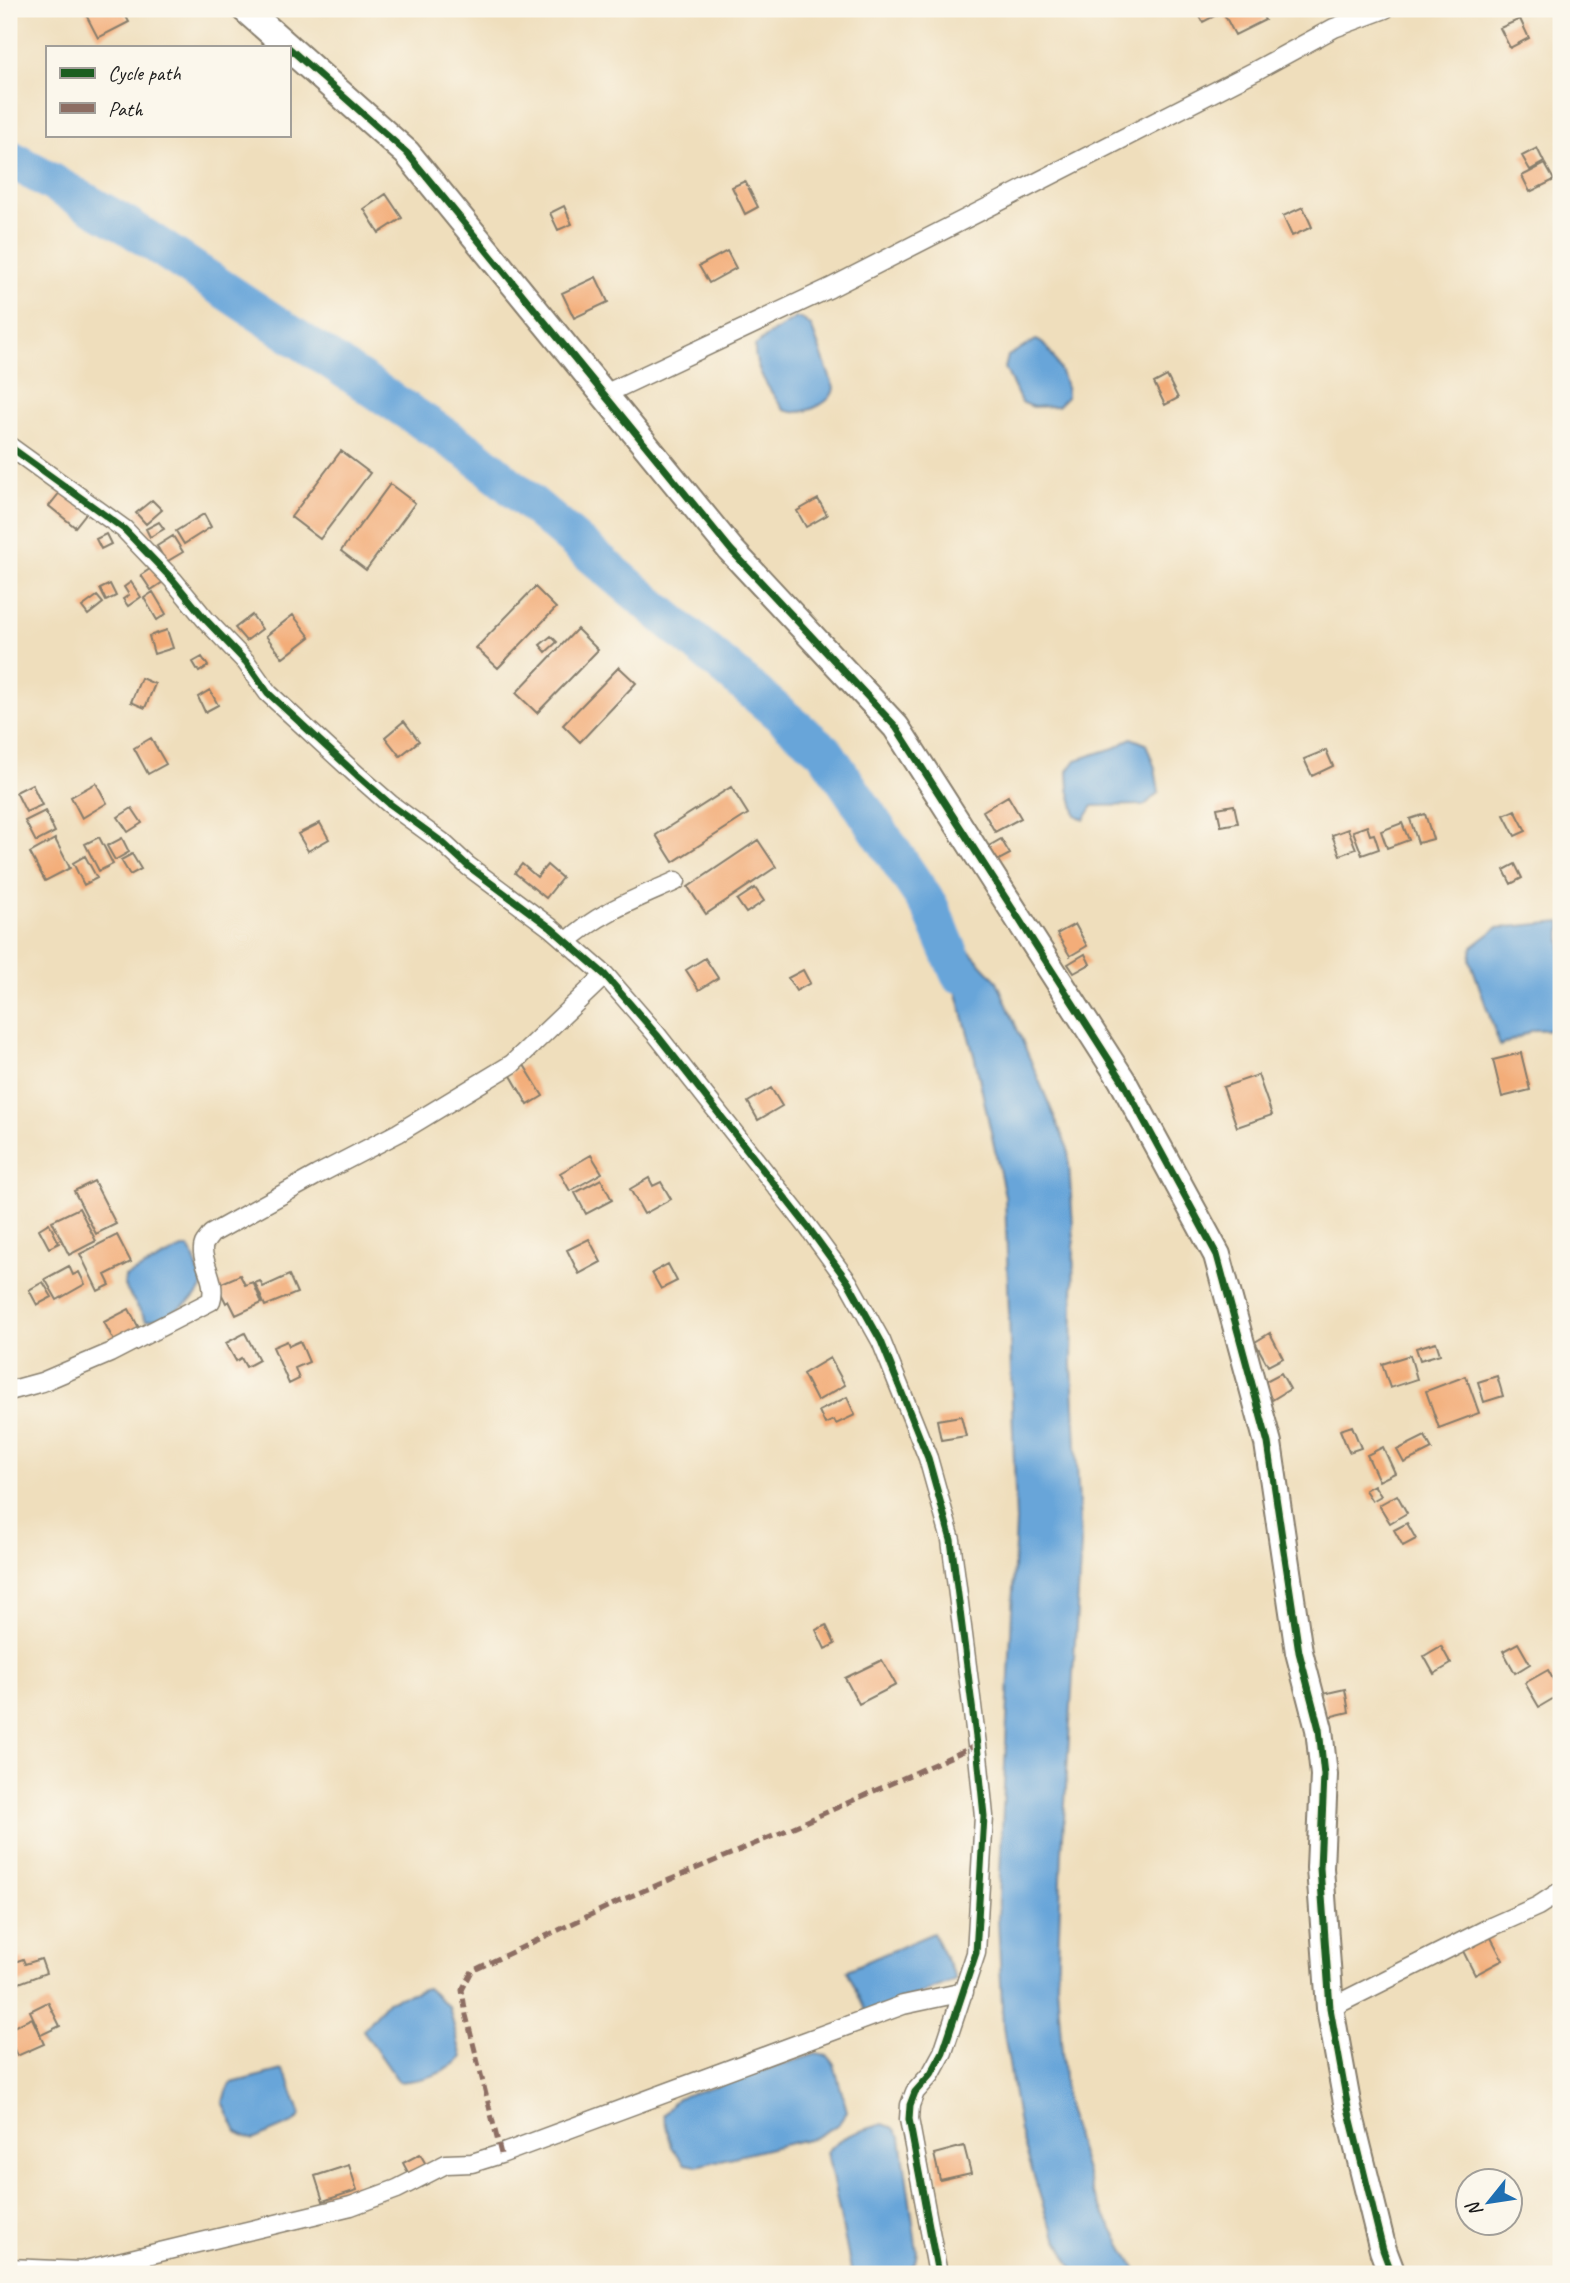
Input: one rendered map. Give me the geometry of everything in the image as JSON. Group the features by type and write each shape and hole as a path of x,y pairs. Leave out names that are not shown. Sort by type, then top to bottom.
{"street":[{"path":"245,9 286,46"},
{"path":"605,394 830,288 1334,28 1385,9"},
{"path":"290,50 407,153 731,550 896,727 1122,1080 1217,1255 1268,1443 1299,1652 1319,1729 1324,1775 1320,1868 1331,2008 1348,2108 1383,2250 1392,2274"},
{"path":"9,446 124,529 246,662 268,693 357,775 605,975 657,1035 849,1282 881,1341 928,1458 951,1540 984,1816 976,1953 937,2064 915,2092 910,2105 909,2119 938,2274"},
{"path":"567,942 581,928 621,905 676,881"},
{"path":"9,1391 42,1382 110,1353 211,1301 214,1292 203,1254 204,1244 212,1234 398,1133 512,1064 605,975"},
{"path":"1331,2008 1538,1906 1561,1891"},
{"path":"9,2268 81,2271 351,2206 397,2189 446,2164 472,2163 501,2154 903,2005 964,1992"}],"water":[{"path":"796,318 801,318 811,326 834,388 829,398 820,405 793,412 784,410 764,380 757,363 755,346"},
{"path":"1036,340 1053,356 1065,383 1067,397 1058,406 1033,407 1021,402 1005,368 1008,356"},
{"path":"1131,738 1146,744 1155,768 1159,792 1145,805 1093,806 1084,820 1076,815 1069,789 1068,771 1076,760 1117,747"},
{"path":"935,914 997,981 1068,1149 1074,1241 1072,1365 1081,1545 1062,1852 1057,1984 1066,2105 1093,2194 1138,2274 1076,2274 1047,2218 1020,2132 1003,2027 998,1918 1016,1522 1005,1196 975,1059"},
{"path":"1561,922 1561,1029 1533,1030 1500,1046 1470,960 1472,947 1497,928"},
{"path":"182,1248 189,1248 192,1253 203,1285 200,1291 179,1308 146,1320 124,1286 125,1277"},
{"path":"933,1933 956,1980 867,2015 847,1970"},
{"path":"427,1988 449,2007 462,2058 433,2076 399,2082 363,2030 387,2001"},
{"path":"816,2054 828,2056 834,2064 847,2111 838,2125 816,2137 697,2166 685,2164 672,2147 663,2115 677,2098"},
{"path":"282,2070 301,2115 295,2122 253,2140 237,2132 223,2102 226,2091 232,2083"},
{"path":"883,2124 894,2128 901,2138 917,2251 915,2262 907,2274 852,2274 827,2152 845,2137"}],"building":[{"path":"93,9 122,9 129,22 98,38 85,13"},
{"path":"1196,9 1228,9 1203,22"},
{"path":"1234,9 1259,9 1265,20 1235,35 1224,14"},
{"path":"1520,19 1529,38 1510,48 1500,28"},
{"path":"1537,148 1544,162 1530,170 1522,156"},
{"path":"1545,164 1554,180 1530,192 1522,176"},
{"path":"745,181 758,207 745,214 732,187"},
{"path":"386,194 402,218 379,233 364,209"},
{"path":"564,206 572,224 558,230 550,213"},
{"path":"1303,207 1312,227 1292,236 1283,216"},
{"path":"727,251 736,268 709,283 699,266"},
{"path":"596,277 608,302 574,318 562,293"},
{"path":"1167,376 1178,398 1165,405 1154,383"},
{"path":"341,451 370,473 320,539 291,517"},
{"path":"390,484 415,503 366,570 341,551"},
{"path":"61,491 87,512 75,527 49,506"},
{"path":"818,499 827,515 806,527 797,511"},
{"path":"152,500 162,510 146,524 136,513"},
{"path":"204,514 211,527 184,544 176,531"},
{"path":"159,522 164,529 150,537 146,529"},
{"path":"106,534 111,544 101,549 96,539"},
{"path":"173,536 183,552 166,562 157,546"},
{"path":"153,567 163,582 151,590 141,575"},
{"path":"131,582 141,597 128,606 123,599 129,595 124,587"},
{"path":"110,584 116,596 106,601 100,589"},
{"path":"535,587 556,608 498,668 476,648"},
{"path":"153,592 166,614 157,620 144,598"},
{"path":"97,596 103,603 88,615 82,607"},
{"path":"252,615 262,629 246,641 235,628"},
{"path":"293,615 310,637 283,658 266,636"},
{"path":"577,629 598,650 537,713 516,693"},
{"path":"167,630 173,648 154,654 149,636"},
{"path":"551,636 557,642 546,652 540,645"},
{"path":"202,657 208,666 199,672 193,662"},
{"path":"619,667 636,683 580,742 563,725"},
{"path":"141,678 155,684 145,708 131,702"},
{"path":"210,690 218,705 205,712 198,697"},
{"path":"404,721 419,741 400,756 385,737"},
{"path":"151,738 166,764 148,774 134,748"},
{"path":"1326,750 1333,766 1312,776 1304,759"},
{"path":"96,783 107,803 82,818 71,797"},
{"path":"32,784 42,805 26,812 16,792"},
{"path":"731,787 748,814 673,862 656,835"},
{"path":"1008,796 1021,818 995,832 983,811"},
{"path":"1234,805 1238,823 1221,826 1217,808"},
{"path":"132,808 142,823 128,832 118,817"},
{"path":"1515,810 1526,831 1515,836 1504,815"},
{"path":"45,811 55,832 36,842 25,821"},
{"path":"1425,814 1433,839 1418,843 1410,819"},
{"path":"320,823 329,839 308,851 298,834"},
{"path":"1402,823 1409,840 1387,848 1381,831"},
{"path":"1367,826 1370,835 1374,834 1379,849 1362,855 1353,831"},
{"path":"1348,829 1356,849 1340,855 1332,835"},
{"path":"99,837 113,864 99,871 85,844"},
{"path":"122,838 129,852 115,860 107,846"},
{"path":"55,839 70,868 45,881 30,853"},
{"path":"1001,839 1010,854 997,861 989,846"},
{"path":"758,840 776,867 706,914 688,887"},
{"path":"132,854 141,869 130,875 121,860"},
{"path":"85,856 97,878 84,885 73,863"},
{"path":"522,864 537,877 547,865 562,878 546,898 515,873"},
{"path":"1515,864 1522,878 1511,884 1504,870"},
{"path":"755,888 764,901 746,913 737,900"},
{"path":"1075,924 1087,946 1070,956 1057,934"},
{"path":"1085,954 1090,964 1074,973 1068,964"},
{"path":"705,958 718,978 699,990 686,970"},
{"path":"803,970 810,983 796,991 788,978"},
{"path":"1521,1053 1530,1090 1502,1097 1493,1060"},
{"path":"524,1065 543,1096 528,1105 510,1074"},
{"path":"1258,1075 1272,1115 1237,1127 1223,1087"},
{"path":"771,1088 782,1106 758,1120 748,1102"},
{"path":"591,1155 602,1173 570,1191 560,1173"},
{"path":"649,1178 653,1186 661,1182 671,1199 644,1214 630,1189"},
{"path":"601,1179 612,1200 586,1214 575,1193"},
{"path":"94,1181 116,1224 96,1234 74,1191"},
{"path":"79,1208 96,1241 69,1255 52,1221"},
{"path":"49,1223 59,1243 49,1248 39,1229"},
{"path":"117,1235 131,1262 105,1275 110,1285 98,1291 80,1254"},
{"path":"589,1239 601,1262 579,1274 567,1250"},
{"path":"668,1264 677,1281 661,1289 652,1273"},
{"path":"69,1266 73,1275 79,1272 85,1284 57,1300 45,1279"},
{"path":"240,1275 245,1285 253,1282 262,1303 236,1315 217,1285"},
{"path":"289,1275 297,1293 265,1306 255,1283 260,1281 263,1287"},
{"path":"43,1282 52,1297 37,1305 29,1290"},
{"path":"129,1309 140,1330 115,1343 104,1322"},
{"path":"245,1333 259,1360 246,1367 241,1358 236,1361 226,1343"},
{"path":"1270,1333 1283,1358 1268,1366 1255,1342"},
{"path":"287,1341 289,1346 300,1341 309,1362 295,1368 299,1379 289,1384 273,1347"},
{"path":"1436,1342 1440,1354 1420,1360 1416,1348"},
{"path":"1410,1355 1417,1379 1390,1388 1382,1364"},
{"path":"830,1358 845,1385 817,1401 803,1374"},
{"path":"1281,1373 1290,1389 1272,1400 1262,1383"},
{"path":"1466,1376 1479,1413 1439,1428 1426,1391"},
{"path":"1497,1376 1503,1396 1484,1402 1478,1382"},
{"path":"847,1397 855,1415 836,1424 834,1420 825,1424 819,1411"},
{"path":"961,1416 966,1436 941,1440 937,1420"},
{"path":"1352,1426 1361,1448 1349,1452 1340,1430"},
{"path":"1425,1436 1432,1449 1404,1463 1397,1450"},
{"path":"1383,1447 1395,1473 1379,1481 1367,1455"},
{"path":"1374,1485 1381,1496 1372,1501 1365,1490"},
{"path":"1397,1495 1407,1513 1390,1523 1379,1505"},
{"path":"1407,1523 1416,1539 1403,1546 1394,1530"},
{"path":"826,1625 835,1644 825,1649 816,1630"},
{"path":"1518,1643 1530,1664 1515,1673 1503,1651"},
{"path":"1441,1646 1451,1664 1434,1674 1424,1656"},
{"path":"882,1660 896,1685 859,1704 845,1678"},
{"path":"1548,1670 1561,1694 1539,1707 1525,1683"},
{"path":"1345,1689 1349,1712 1328,1717 1323,1694"},
{"path":"1489,1934 1503,1960 1475,1975 1462,1949"},
{"path":"23,1959 25,1964 41,1959 46,1973 14,1985 9,1964"},
{"path":"48,2002 60,2026 41,2035 30,2011"},
{"path":"32,2018 44,2044 17,2056 9,2038 9,2029"},
{"path":"964,2146 971,2173 940,2180 934,2154"},
{"path":"420,2154 428,2168 411,2178 403,2163"},
{"path":"349,2165 357,2190 323,2201 315,2176"}],"waterway":[{"path":"9,158 128,226 475,456 826,753 930,907 959,974"}],"marked path":[{"path":"501,2154 462,1990 472,1971 624,1899 977,1745"}],"cycle path":[{"path":"290,49 407,153 731,550 896,727 1122,1080 1217,1255 1268,1443 1299,1652 1319,1729 1324,1775 1320,1868 1330,2008 1348,2108 1383,2250 1392,2274"},
{"path":"9,446 124,529 246,662 268,693 357,775 468,866 551,928 605,975 657,1035 808,1227 848,1282 881,1341 928,1458 951,1540 984,1816 976,1953 943,2052 931,2074 915,2092 910,2105 909,2119 938,2274"}]}
